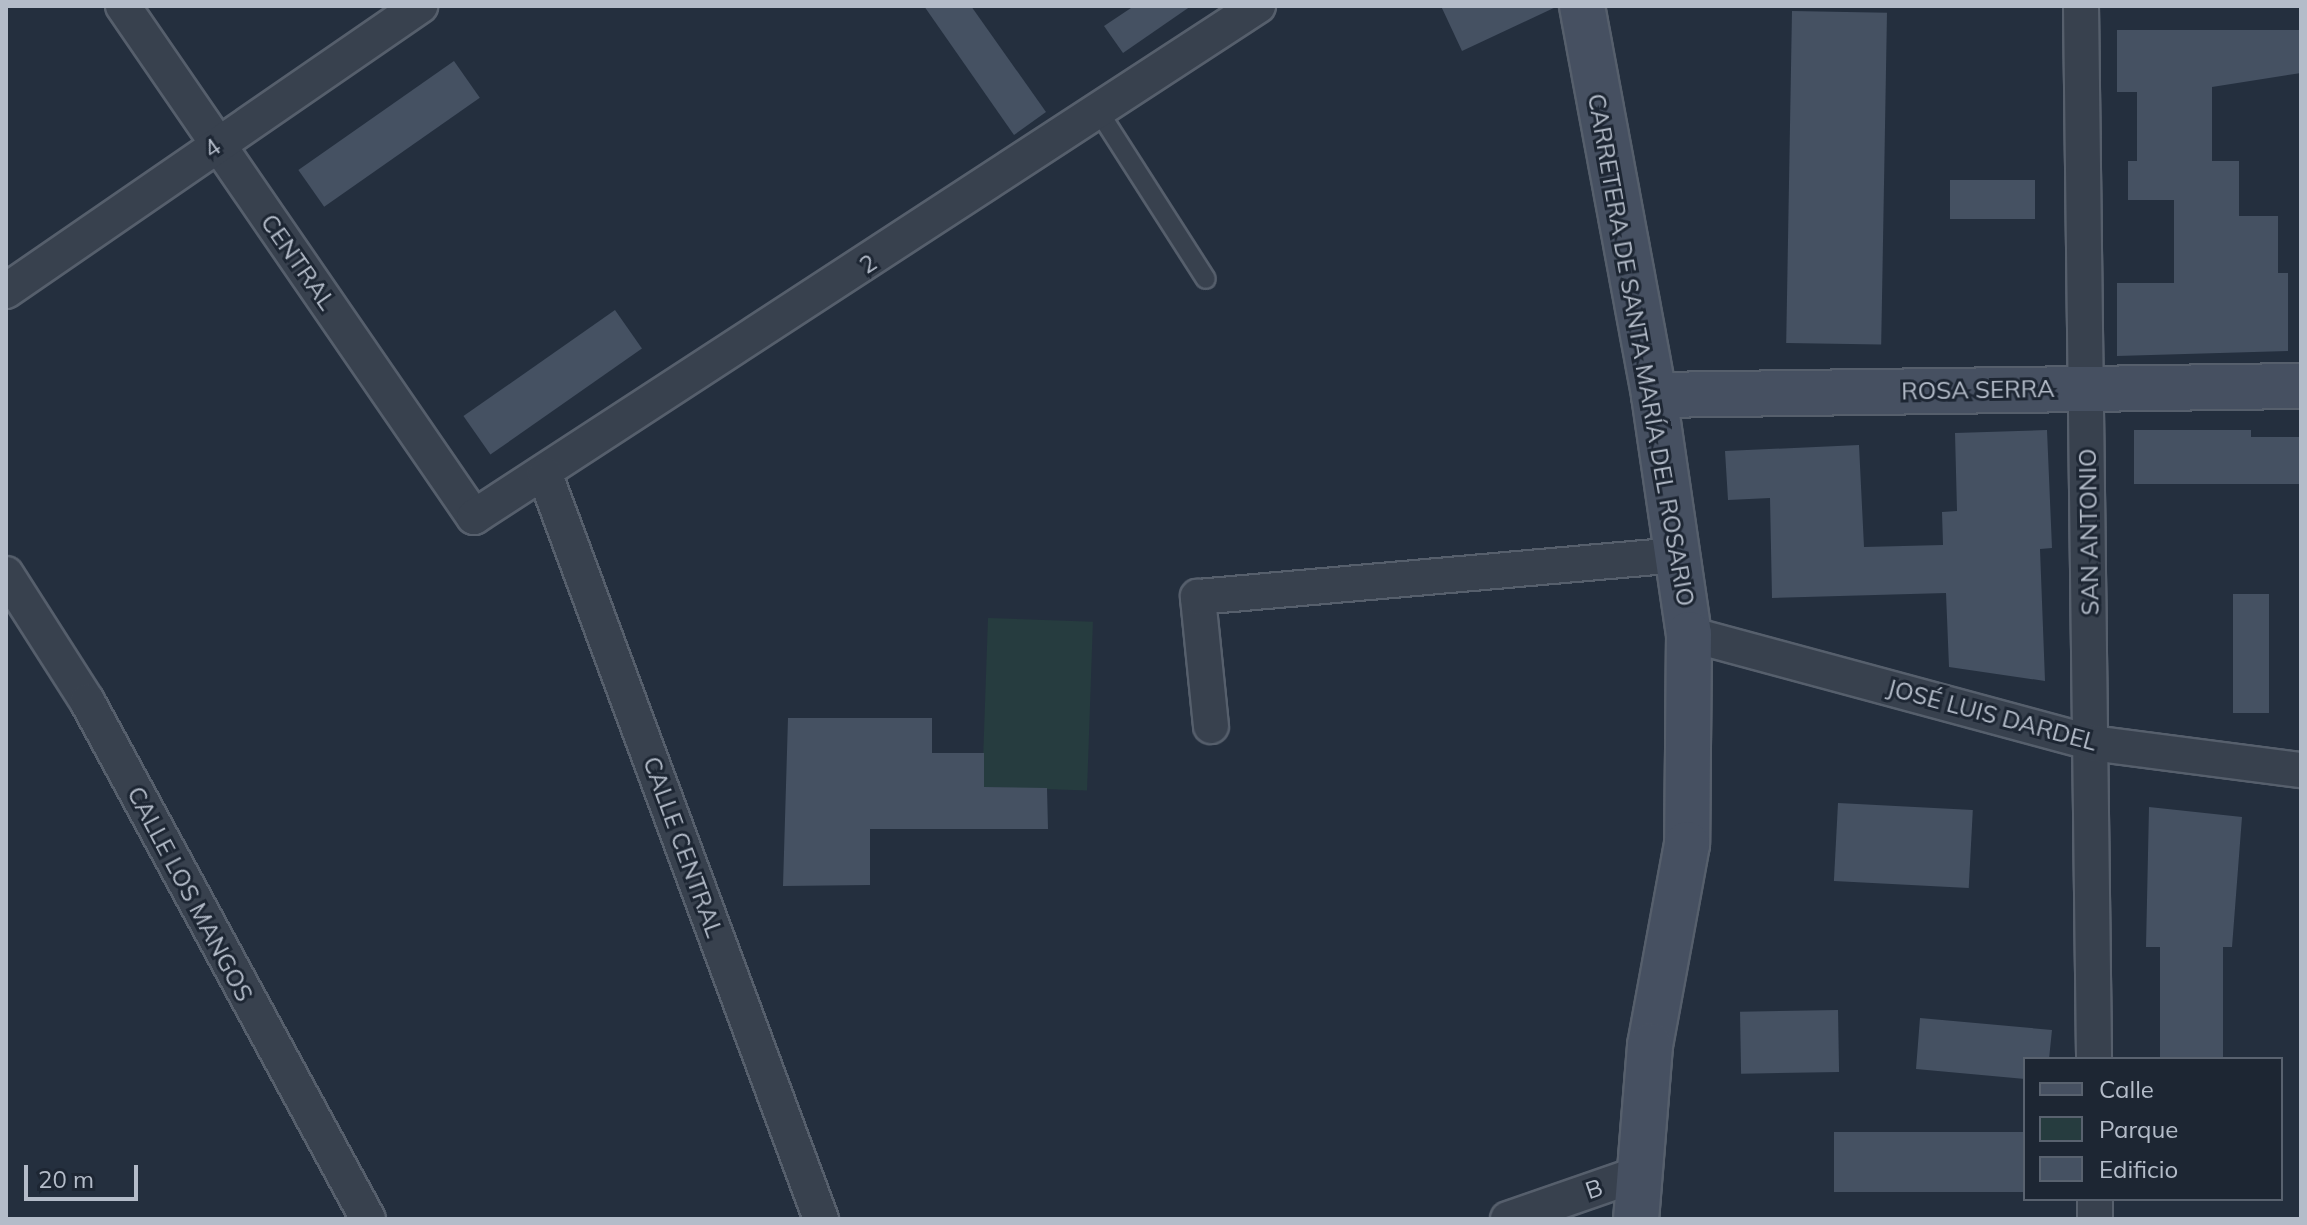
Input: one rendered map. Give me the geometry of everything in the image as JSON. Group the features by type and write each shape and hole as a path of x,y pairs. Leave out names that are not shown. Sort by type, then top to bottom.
{"main road":[{"name":"CARRETERA DE SANTA MARÍA DEL ROSARIO","path":"1582,6 1654,395 1689,634 1687,844 1650,1046 1635,1175 1636,1219"},
{"name":"ROSA SERRA","path":"1654,395 2301,386"}],"street":[{"name":"CENTRAL","path":"123,6 474,517"},
{"name":"4","path":"6,291 420,6"},
{"name":"2","path":"474,517 545,475 1258,6"},
{"name":"SAN ANTONIO","path":"2081,6 2094,1057"},
{"name":"CALLE CENTRAL","path":"545,475 821,1219"},
{"path":"1211,726 1198,597 1677,555"},
{"name":"CALLE LOS MANGOS","path":"6,574 87,701 368,1219"},
{"name":"JOSÉ LUIS DARDEL","path":"1689,634 2092,743 2301,770"},
{"name":"B","path":"1508,1219 1635,1175"}],"lane":[{"path":"1099,112 1206,279"}],"green space":[{"path":"988,618 1093,622 1087,791 982,787"}],"building":[{"path":"924,6 971,6 1046,112 1014,135"},
{"path":"1134,6 1191,6 1123,53 1104,26"},
{"path":"1441,6 1558,6 1462,51"},
{"path":"1792,11 1887,13 1881,345 1786,343"},
{"path":"2117,30 2301,30 2301,73 2212,87 2212,161 2239,161 2239,216 2278,216 2278,273 2288,273 2288,351 2117,356 2117,283 2174,283 2174,200 2128,200 2128,161 2137,161 2137,92 2117,92"},
{"path":"454,61 480,98 324,207 298,170"},
{"path":"1950,180 2035,180 2035,219 1950,219"},
{"path":"615,310 642,349 490,455 463,416"},
{"path":"2047,430 2052,548 2040,549 2045,681 1949,667 1946,593 1772,598 1770,498 1728,500 1725,451 1859,445 1864,547 1943,545 1942,512 1957,511 1955,433"},
{"path":"2134,430 2251,430 2251,437 2301,437 2301,484 2134,484"},
{"path":"2233,594 2269,594 2269,713 2233,713"},
{"path":"788,718 932,718 932,753 984,753 984,787 1047,788 1048,829 870,829 870,885 783,886"},
{"path":"1838,803 1973,810 1969,888 1834,881"},
{"path":"2149,807 2242,817 2232,947 2223,947 2223,1057 2160,1057 2160,947 2146,947"},
{"path":"1838,1010 1839,1072 1741,1074 1740,1012"},
{"path":"1920,1018 2052,1030 2049,1057 2023,1057 2023,1079 1916,1069"},
{"path":"1834,1132 2023,1132 2023,1192 1834,1192"}]}
